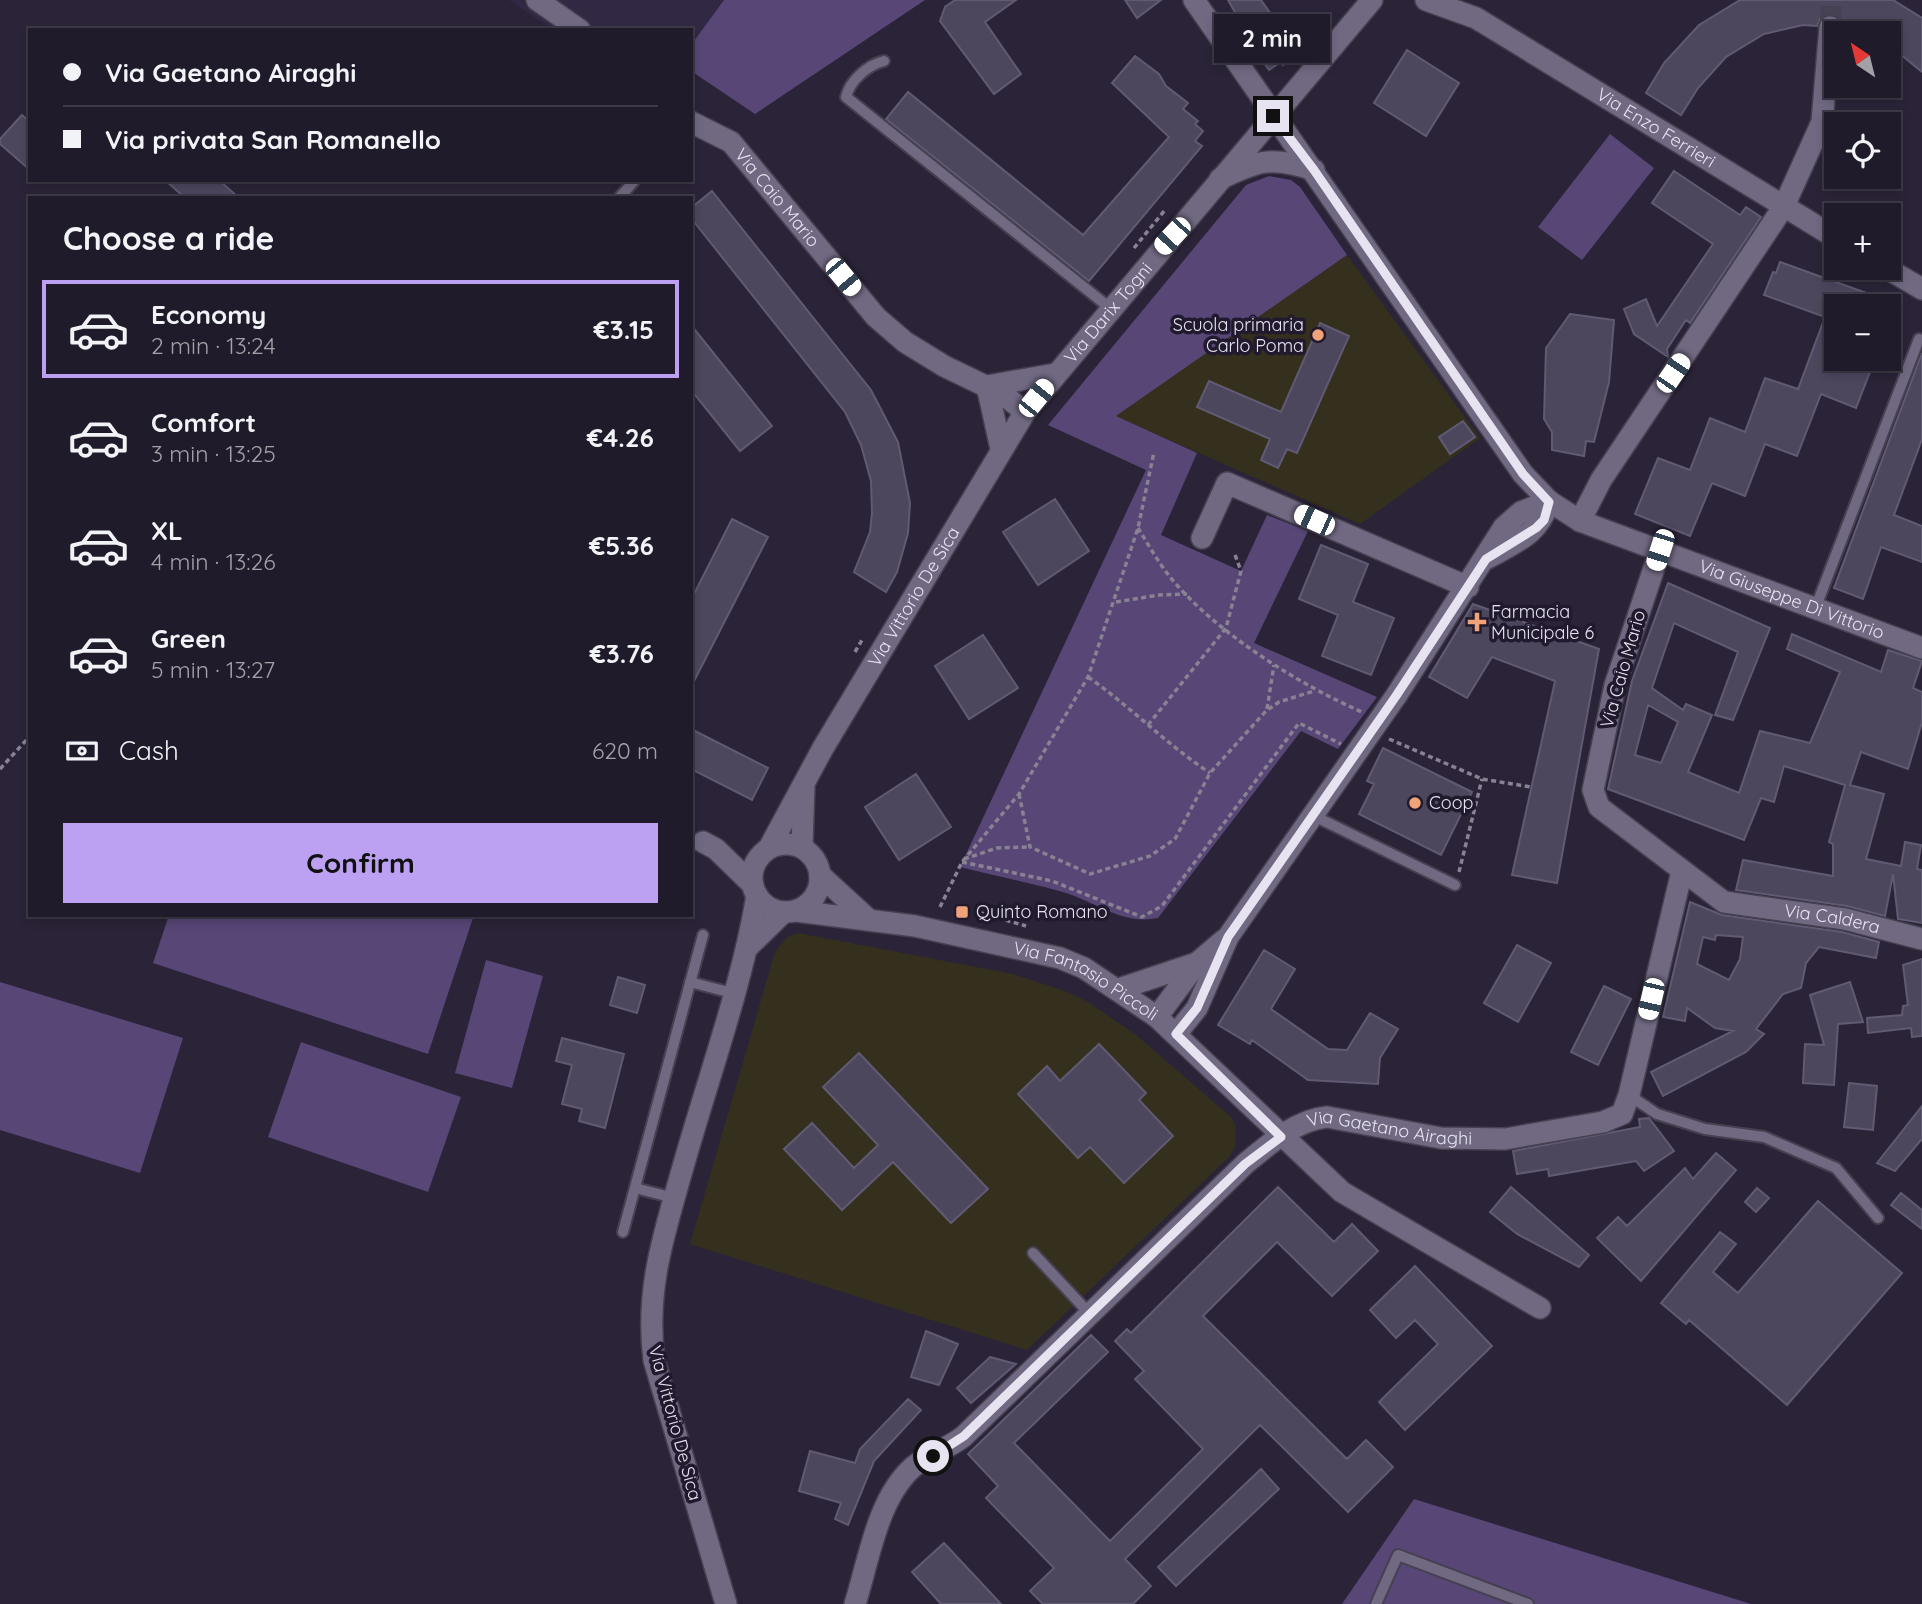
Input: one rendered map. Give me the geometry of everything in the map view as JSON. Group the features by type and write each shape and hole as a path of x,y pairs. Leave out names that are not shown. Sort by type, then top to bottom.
{"street":[{"path":"537,0 577,28"},
{"name":"Via Giuseppe Di Vittorio","path":"1194,0 1523,474 1549,502 1580,521 1922,648"},
{"name":"Via Darix Togni","path":"1025,412 1371,0"},
{"name":"Via Enzo Ferrieri","path":"1426,0 1476,18 1824,231"},
{"name":"Via Enzo Ferrieri","path":"1463,0 1476,18"},
{"path":"1580,521 1599,483 1784,206 1822,122 1824,98"},
{"name":"Via Caio Mario","path":"693,123 731,142 877,317 905,342 1004,395 1025,412"},
{"name":"Via Darix Togni","path":"1219,180 1264,159 1287,161 1314,170"},
{"path":"1901,277 1922,289"},
{"path":"1001,449 987,386 1055,374"},
{"name":"Via Vittorio De Sica","path":"726,1604 654,1360 651,1293 674,1198 732,993 748,947 755,890 752,874 804,780 1025,412"},
{"path":"1202,538 1227,483 1468,587"},
{"path":"1176,1034 1197,1008 1228,937 1396,696 1486,559 1536,528 1544,520 1549,502"},
{"name":"Via Caio Mario","path":"1593,790 1626,646 1660,550"},
{"name":"Via Vittorio De Sica","path":"802,847 804,780"},
{"name":"Via Caldera","path":"1593,790 1599,807 1717,898 1741,906 1845,919 1922,939"},
{"path":"790,911 764,904 755,890 709,845 765,851 780,844 802,847 811,854 820,875 868,919"},
{"name":"Via Gaetano Airaghi","path":"855,1604 889,1497 902,1477 917,1464 949,1448 964,1436 1245,1164 1309,1119 1327,1117 1441,1138 1505,1139 1606,1121 1622,1114 1629,1095 1682,871"},
{"name":"Via Vittorio De Sica","path":"748,947 790,911 814,897 820,875"},
{"name":"Via Fantasio Piccoli","path":"790,911 915,926 1060,958 1119,989 1176,1034 1281,1137 1342,1192 1540,1308"},
{"path":"1157,1017 1197,963 1228,937"},
{"path":"1119,989 1197,963"}],"lane":[{"path":"884,61 870,64 848,90 846,97 1110,309"},
{"path":"621,196 633,182"},
{"path":"1815,609 1919,339"},
{"path":"1312,815 1455,885"},
{"path":"623,1232 703,935"},
{"path":"690,982 732,993"},
{"path":"1629,1095 1657,1114 1705,1129 1764,1138 1836,1168 1878,1218"},
{"path":"635,1188 674,1198"},
{"path":"1033,1253 1089,1313"},
{"path":"1379,1603 1398,1555 1528,1604"}],"path":[{"path":"1134,247 1165,210"},
{"path":"940,906 963,861 1019,794 1088,677 1138,528 1154,452"},
{"path":"1138,528 1170,578 1226,628 1274,665 1314,691 1366,714"},
{"path":"1148,725 1226,628 1241,571 1234,552"},
{"path":"1115,602 1158,594 1187,594"},
{"path":"1266,711 1271,699 1274,665"},
{"path":"1088,677 1148,725 1169,746 1210,773"},
{"path":"963,861 997,848 1030,847 1090,874 1150,856 1175,839 1210,773 1266,711 1279,702 1314,691"},
{"path":"963,861 1052,881 1142,917 1162,906 1299,723 1343,745"},
{"path":"1384,737 1482,779 1531,787"},
{"path":"0,769 28,738"},
{"path":"1455,885 1482,779"},
{"path":"1019,794 1030,847"},
{"path":"981,913 1026,926"}],"shaded area":[{"path":"509,0 724,0 693,42 693,28 550,28"},
{"path":"724,0 925,0 755,114 693,72 693,42"},
{"path":"1610,134 1654,168 1582,260 1538,227"},
{"path":"1269,176 1291,180 1300,187 1347,255 1116,416 1197,453 1161,535 1241,571 1267,515 1308,531 1254,643 1377,697 1338,749 1301,731 1158,918 1134,919 1122,916 1066,893 960,867 1146,470 1048,425 1246,185"},
{"name":"Scuola primaria Carlo Poma","path":"1347,255 1480,438 1360,524 1115,416"},
{"path":"168,917 473,917 428,1054 153,963"},
{"path":"798,933 1013,974 1065,991 1088,1002 1136,1035 1231,1117 1236,1126 1235,1147 1230,1156 1027,1350 690,1244 775,952 787,937"},
{"path":"486,960 543,976 512,1088 455,1073"},
{"path":"0,982 183,1038 140,1173 0,1130"},
{"path":"301,1042 461,1097 428,1192 268,1137"},
{"path":"1414,1499 1751,1604 1342,1604"}],"building":[{"path":"955,0 1016,0 985,22 1021,74 994,94 940,21 945,7"},
{"path":"1125,0 1161,0 1137,18"},
{"path":"1228,0 1261,0 1295,49 1283,65 1281,62 1269,70 1243,34 1246,32"},
{"path":"1740,0 1893,0 1922,18 1922,72 1901,55 1901,21 1840,21 1838,17 1830,14 1820,19 1817,26 1803,25 1764,34 1726,57 1698,88 1681,115 1646,93 1664,63 1699,25"},
{"path":"1407,50 1459,83 1426,136 1374,103"},
{"path":"1135,56 1159,74 1166,86 1188,103 1183,109 1198,121 1195,124 1203,131 1195,141 1202,146 1089,281 886,119 908,92 1083,235 1169,137 1112,83"},
{"path":"22,115 28,120 28,168 0,144 0,139"},
{"path":"1674,171 1740,215 1746,207 1761,217 1690,323 1686,320 1667,349 1668,357 1634,334 1624,309 1646,299 1657,326 1713,244 1652,203"},
{"path":"167,182 221,182 237,196 183,196"},
{"path":"712,191 871,390 898,442 910,503 908,533 897,572 886,592 854,572 870,532 871,481 861,445 845,412 693,221 693,206"},
{"path":"1780,262 1869,294 1824,294 1824,317 1764,295 1773,272 1776,273"},
{"path":"1570,314 1614,320 1609,382 1594,442 1586,441 1584,456 1552,450 1552,432 1544,419 1546,348"},
{"path":"1824,320 1824,371 1870,371 1856,408 1821,394 1797,456 1765,444 1745,496 1712,483 1690,536 1635,514 1658,458 1690,470 1710,418 1745,432 1765,378 1798,389"},
{"path":"1320,323 1349,336 1297,453 1287,449 1278,468 1261,460 1270,439 1197,407 1209,381 1281,412"},
{"path":"693,327 772,426 740,451 693,392"},
{"path":"1922,353 1922,439 1894,515 1922,526 1922,562 1881,547 1863,599 1834,588"},
{"path":"1463,421 1475,437 1450,454 1439,437"},
{"path":"1055,499 1089,551 1038,585 1003,532"},
{"path":"732,519 768,537 693,683 693,596"},
{"path":"1321,545 1368,564 1353,602 1394,618 1371,675 1322,656 1338,615 1299,599"},
{"path":"1668,583 1770,628 1733,720 1715,715 1738,652 1674,623 1652,688 1683,710 1686,704 1712,715 1688,772 1739,793 1760,731 1810,743 1840,672 1787,649 1792,634 1881,672 1888,650 1922,661 1913,688 1922,692 1922,722 1908,769 1861,752 1850,785 1884,794 1866,859 1901,866 1905,842 1921,845 1917,869 1922,870 1922,923 1898,919 1893,874 1885,916 1847,906 1736,890 1743,860 1833,876 1833,844 1829,842 1845,785 1784,766 1774,802 1761,798 1744,840 1608,789 1632,681","holes":["1648,705 1678,722 1661,763 1635,755"]},
{"path":"1473,604 1599,649 1557,883 1512,875 1555,681 1492,657 1467,698 1429,677"},
{"path":"983,635 1018,688 969,719 935,666"},
{"path":"693,730 768,768 752,800 693,770"},
{"name":"Coop","path":"1383,748 1472,792 1441,855 1359,814 1374,784 1367,781"},
{"path":"916,774 951,827 899,860 865,807"},
{"path":"1690,902 1722,915 1842,932 1879,942 1876,958 1819,947 1806,963 1801,988 1783,994 1756,1029 1764,1034 1746,1052 1663,1096 1651,1072 1733,1031 1715,1028 1687,1008 1685,1021 1663,1017","holes":["1716,935 1743,937 1740,959 1729,980 1697,964 1703,937 1715,940"]},
{"path":"1517,945 1551,963 1518,1022 1484,1003"},
{"path":"1264,950 1295,969 1271,1009 1328,1049 1347,1050 1370,1013 1398,1029 1380,1058 1378,1084 1308,1080 1252,1040 1250,1044 1218,1025"},
{"path":"1922,959 1922,1036 1912,1037 1911,1028 1868,1033 1867,1018 1902,1015 1903,1006 1908,1005 1903,965"},
{"path":"618,977 645,985 637,1013 610,1005"},
{"path":"1850,982 1863,1022 1838,1024 1834,1085 1803,1083 1805,1044 1824,1045 1810,995"},
{"path":"1604,986 1631,999 1598,1065 1571,1052"},
{"path":"562,1038 624,1054 605,1128 579,1121 582,1109 562,1104 572,1065 556,1061"},
{"path":"1099,1044 1146,1093 1139,1100 1173,1136 1124,1183 1090,1147 1078,1158 1018,1094 1047,1066 1060,1081"},
{"path":"859,1053 988,1189 951,1223 893,1162 842,1210 784,1149 812,1123 854,1168 878,1145 823,1087"},
{"path":"1849,1083 1877,1086 1873,1130 1844,1127"},
{"path":"1922,1106 1922,1139 1895,1171 1877,1163"},
{"path":"1649,1118 1674,1151 1644,1171 1636,1161 1549,1176 1548,1169 1517,1174 1513,1151 1640,1127 1639,1119"},
{"path":"1716,1153 1736,1170 1641,1281 1597,1238 1618,1217 1627,1226 1685,1168 1693,1179"},
{"path":"1278,1187 1334,1242 1352,1224 1378,1251 1332,1296 1277,1242 1203,1316 1347,1459 1366,1440 1393,1467 1348,1512 1260,1425 1125,1559 1151,1586 1133,1604 1043,1604 1030,1591 1054,1568 986,1498 998,1486 968,1454 1091,1335 1108,1352 1014,1443 1110,1541 1203,1449 1135,1379 1144,1371 1115,1341 1127,1329 1131,1333"},
{"path":"1511,1187 1589,1255 1579,1267 1517,1234 1490,1212"},
{"path":"1757,1188 1769,1198 1756,1212 1745,1202"},
{"path":"1901,1193 1922,1210 1922,1229 1891,1205"},
{"path":"1818,1201 1902,1273 1787,1405 1689,1320 1686,1324 1661,1303 1720,1232 1736,1244 1713,1272 1738,1293"},
{"path":"1415,1266 1492,1346 1405,1430 1379,1402 1438,1344 1415,1320 1396,1338 1370,1310"},
{"path":"926,1331 958,1344 939,1385 911,1377"},
{"path":"990,1357 1016,1364 971,1403 957,1388"},
{"path":"908,1399 921,1410 874,1461 848,1525 835,1519 841,1503 799,1491 810,1451 855,1463 860,1449"},
{"path":"1261,1469 1279,1489 1176,1586 1158,1567"},
{"path":"944,1543 1001,1604 941,1604 912,1572"}],"tunnel":[{"path":"1830,21 1832,0"}],"place":[{"name":"Scuola primaria Carlo Poma","path":"1318,335"},
{"name":"Farmacia Municipale 6","path":"1477,622"},
{"name":"Coop","path":"1415,803"},
{"name":"Quinto Romano","path":"962,912"}],"route":[{"path":"933,1456 964,1436 1245,1164 1281,1137 1176,1034 1197,1008 1228,937 1396,696 1486,559 1536,528 1544,520 1549,502 1523,474 1314,170 1273,116"}]}
